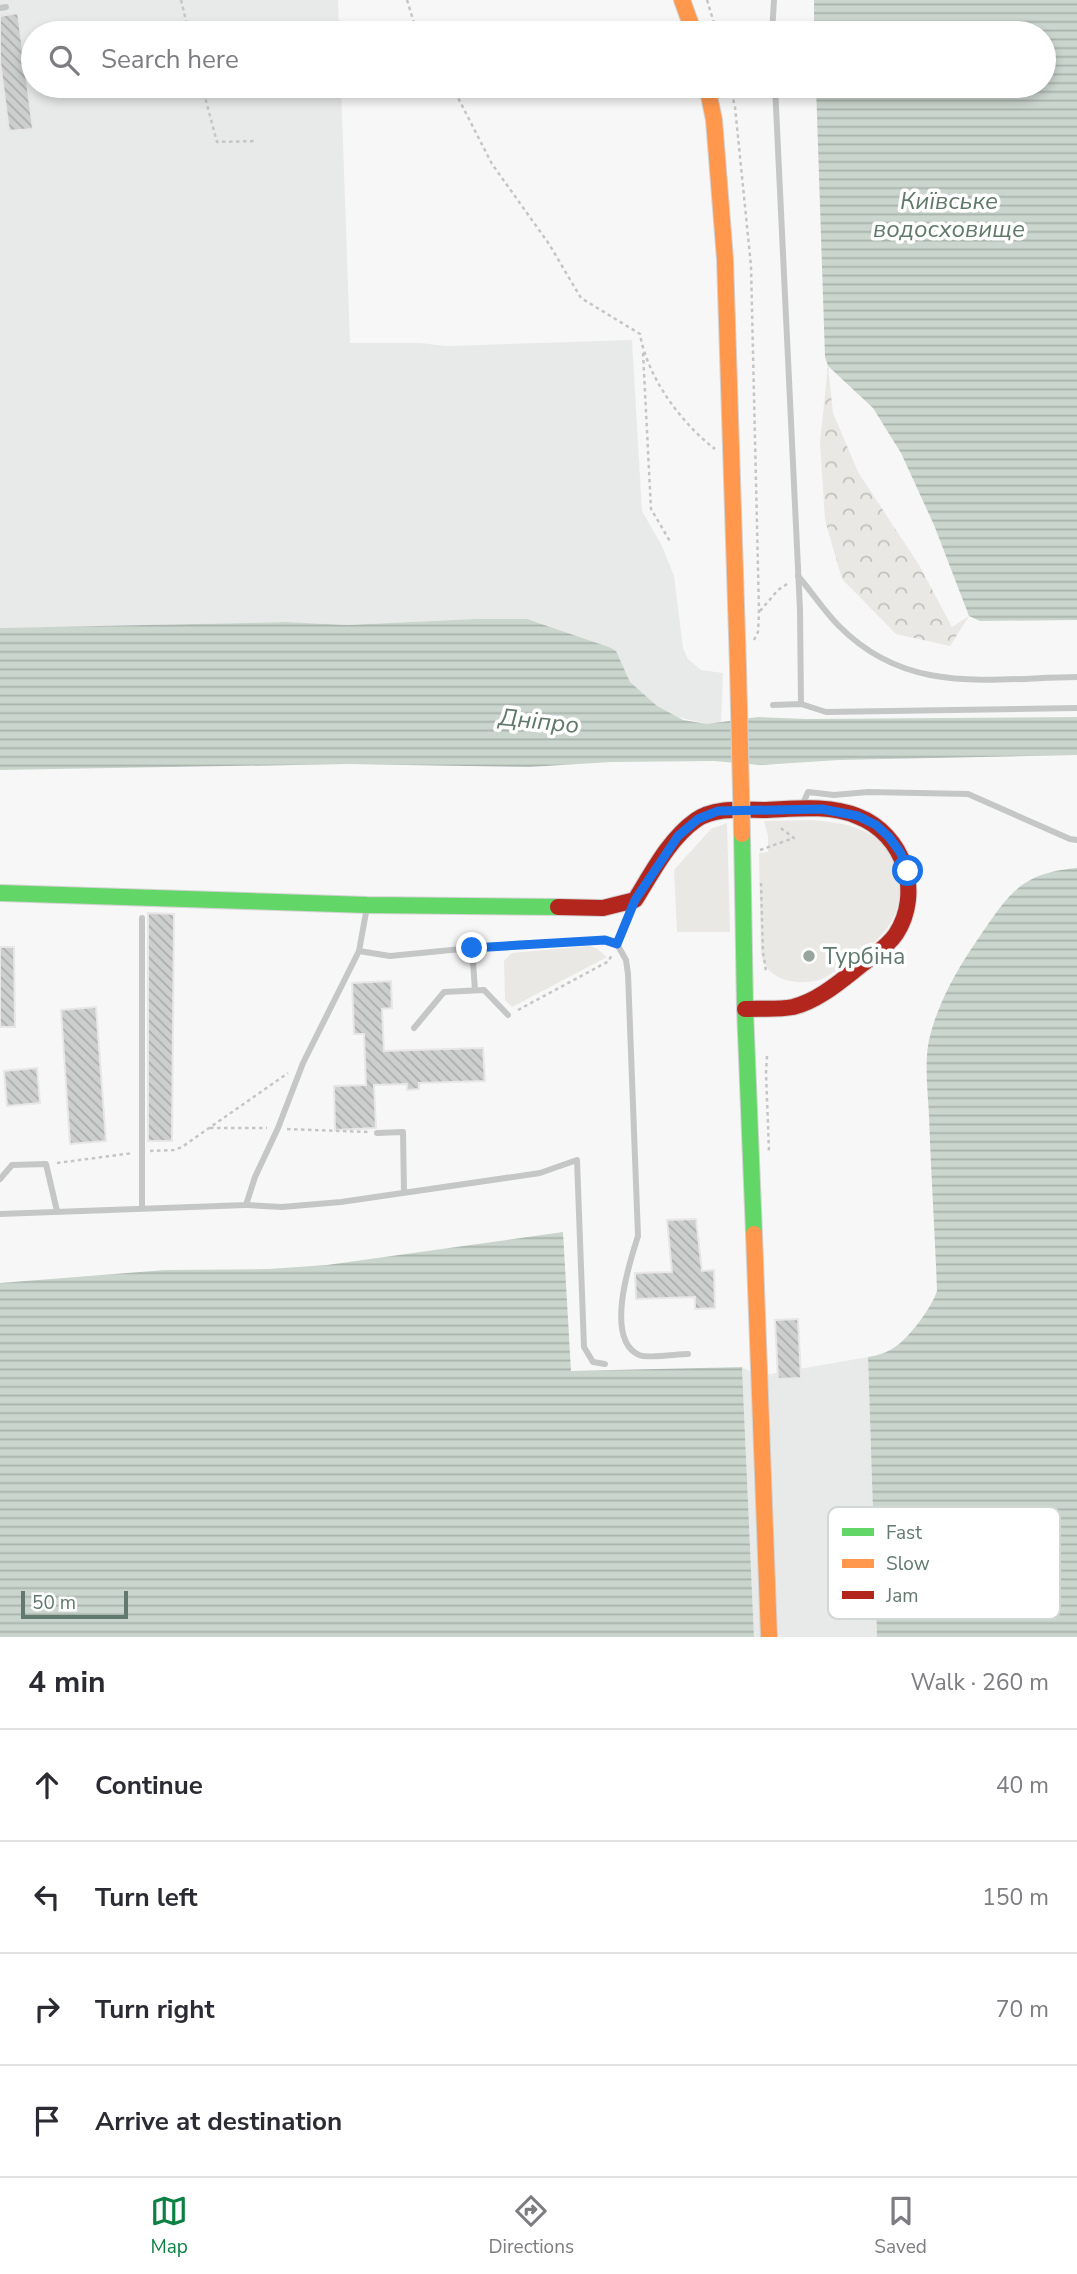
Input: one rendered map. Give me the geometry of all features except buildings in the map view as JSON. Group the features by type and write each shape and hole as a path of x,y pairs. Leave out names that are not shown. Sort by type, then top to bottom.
{"main road":[{"path":"682,0 690,21"},
{"path":"709,98 720,186 733,463 745,1009 769,1637"},
{"path":"0,893 367,905 603,908 635,900 678,836 698,819 718,811 822,809 858,816 876,825 900,852 908,871 910,893 906,915 897,933 883,949 827,989 795,1007 745,1009"}],"lane":[{"path":"773,21 774,0"},
{"path":"776,98 798,576 801,704"},
{"path":"798,576 839,626 866,649 908,671 956,679 1077,677"},
{"path":"773,705 801,704 826,712 1077,708"},
{"path":"800,810 808,792 815,791 834,795 868,792 968,794 1069,839 1077,840"},
{"path":"617,944 635,900"},
{"path":"246,1205 303,1063 359,951 367,905"},
{"path":"142,918 142,1207"},
{"path":"359,951 390,956 605,940 617,944 626,960 628,974 638,1236 626,1272 621,1300 624,1332 632,1350 639,1355 688,1354"},
{"path":"472,948 475,990"},
{"path":"414,1028 444,992 484,990 508,1015"},
{"path":"377,1133 403,1132 404,1192"},
{"path":"0,1214 142,1207 308,1206 540,1173 577,1160 584,1347 593,1362 605,1364"},
{"path":"0,1178 12,1165 46,1164 57,1211"}],"path":[{"path":"181,0 186,21"},
{"path":"407,0 413,21"},
{"path":"707,0 713,21"},
{"path":"205,98 216,142 257,141"},
{"path":"458,98 492,164 549,244 581,298 640,334 651,509 671,543"},
{"path":"733,98 751,267 758,632"},
{"path":"642,350 653,377 679,412 707,443 733,463"},
{"path":"759,612 778,590 798,576"},
{"path":"759,842 760,850 794,838 775,825"},
{"path":"761,876 766,971"},
{"path":"508,1015 609,961 617,944"},
{"path":"46,1164 174,1150 211,1128 303,1063"},
{"path":"211,1128 377,1133"}],"shaded area":[{"path":"0,0 338,0 339,21 21,21 21,98 341,98 350,343 420,343 446,346 632,340 642,511 662,546 674,576 683,648 688,659 701,670 723,673 721,723 707,724 669,715 643,696 630,682 619,658 609,647 537,622 475,619 347,625 286,622 0,628"},
{"path":"868,1357 873,1507 828,1507 828,1619 876,1619 877,1637 754,1637 742,1367 759,1376"}],"green space":[{"path":"828,366 833,413 858,472 919,565 952,627 969,616 950,646 896,634 842,579 825,520 820,442"},
{"path":"812,820 848,825 879,841 893,861 899,895 898,905 889,925 871,945 826,977 797,982 774,974 768,969 761,953 759,853 768,852 764,821"},
{"path":"727,823 730,932 677,932 674,870 711,829"},
{"path":"589,946 607,957 512,1007 505,1000 504,961 512,953"}],"water":[{"name":"Київське водосховище","path":"814,0 1077,0 1077,620 980,621 969,616 934,525 901,453 873,408 828,366 825,357 816,98 1056,98 1056,21 814,21"},
{"name":"Дніпро","path":"527,619 609,647 616,651 630,682 657,706 683,720 707,724 758,717 1077,717 1077,755 839,760 761,765 714,761 611,762 529,767 349,764 0,770 0,628 286,622 347,625"},
{"path":"1077,868 1077,1637 877,1637 876,1619 1060,1619 1060,1507 873,1507 868,1357 886,1352 901,1343 925,1313 937,1291 927,1052 940,1006 959,968 1001,906 1031,880"},
{"path":"563,1232 571,1371 742,1367 754,1637 0,1637 0,1283 165,1270 269,1269 327,1265"}],"traffic: fast":[{"path":"742,834 745,1009 754,1234"},
{"path":"0,893 367,905 558,907"}],"traffic: slow":[{"path":"682,0 690,21"},
{"path":"709,98 714,120 725,259 738,667"},
{"path":"738,667 742,834"},
{"path":"754,1234 769,1637"}],"traffic: jam":[{"path":"558,907 603,908 635,900 677,837 696,820 711,813 822,809 846,812 873,825 887,836 897,850 908,883 904,918 896,934 877,953 812,1000 787,1008 745,1009"}],"place":[{"name":"Турбіна","path":"809,956"}],"route":[{"path":"472,948 605,940 617,944 635,900 678,836 698,819 718,811 822,809 858,816 876,825 889,837 900,852 908,871"}]}
